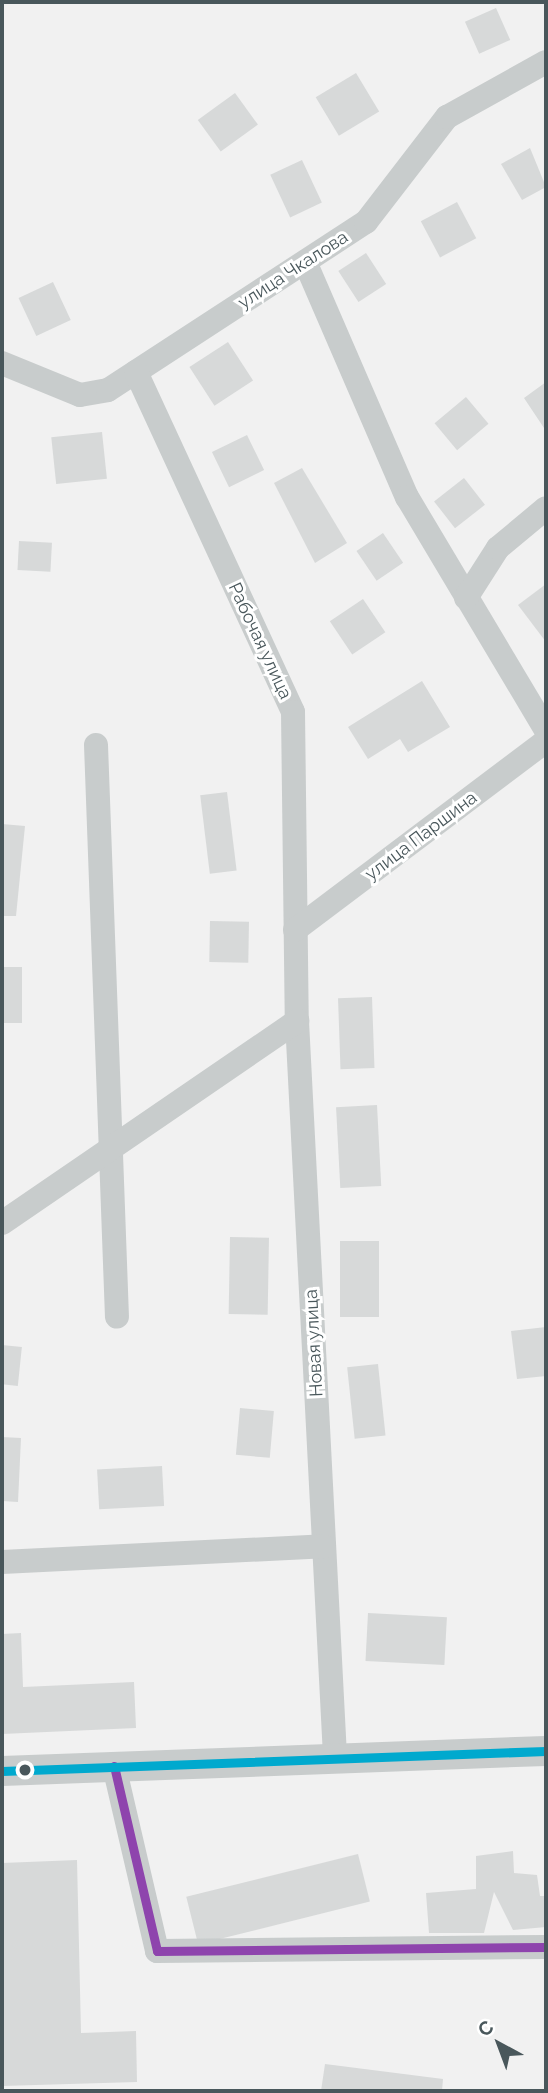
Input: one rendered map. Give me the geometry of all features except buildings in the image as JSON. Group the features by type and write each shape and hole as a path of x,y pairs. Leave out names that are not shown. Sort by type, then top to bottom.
{"street":[{"name":"улица Чкалова","path":"2,363 80,395 108,390 306,264 366,222 447,117 546,62"},
{"path":"306,264 407,497 546,730"},
{"name":"Рабочая улица","path":"136,372 293,712 295,930"},
{"path":"466,598 498,548 546,508"},
{"name":"улица Паршина","path":"295,930 546,741"},
{"path":"96,745 117,1317"},
{"name":"Новая улица","path":"295,930 297,1021 335,1756"},
{"path":"2,1223 297,1021"},
{"path":"2,1562 324,1546"},
{"path":"2,1771 335,1756 546,1751"},
{"path":"114,1766 157,1951 546,1947"}],"transit line":[{"path":"2,1771 546,1751"},
{"path":"114,1766 157,1951 546,1947"}]}
